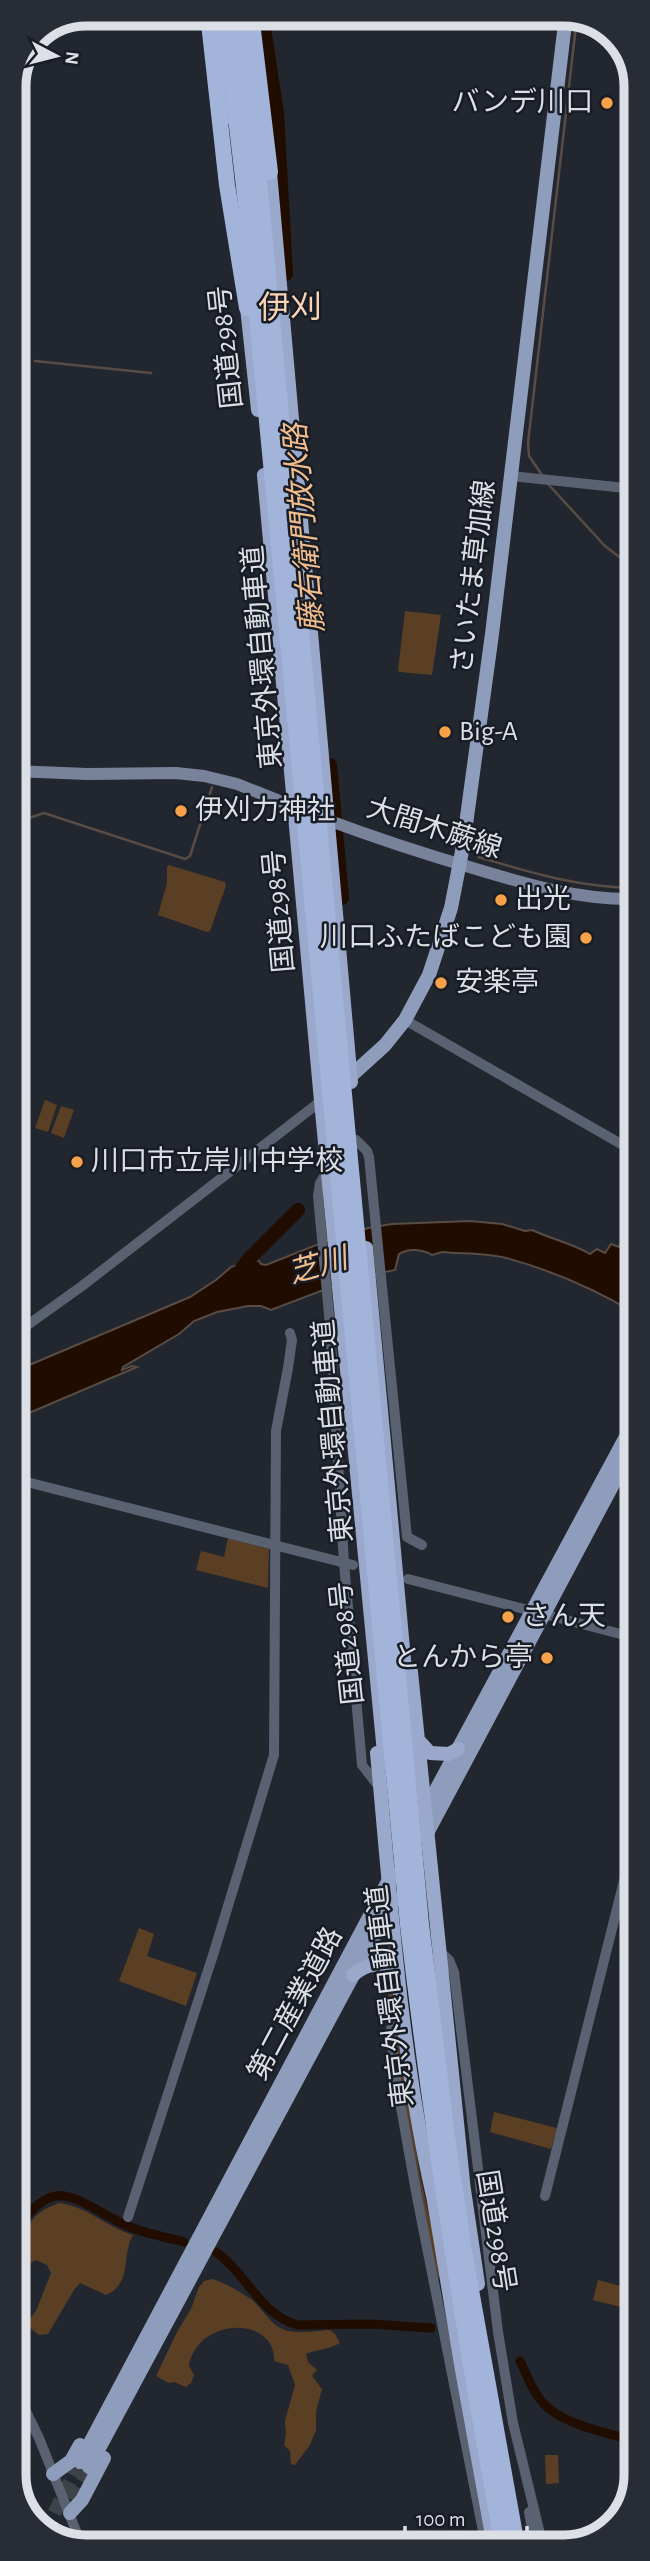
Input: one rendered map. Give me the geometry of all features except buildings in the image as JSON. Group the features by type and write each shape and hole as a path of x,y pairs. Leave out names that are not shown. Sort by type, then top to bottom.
{"highway":[{"path":"209,26 227,185 247,308"},
{"name":"国道298号","path":"216,26 247,308 295,807 328,1170 327,1222 385,1763"},
{"name":"東京外環自動車道","path":"225,26 246,204 279,546 408,1925 451,2251 501,2535"},
{"name":"東京外環自動車道","path":"240,26 261,200 421,1924 445,2124 464,2251 515,2535"},
{"path":"250,26 270,172"},
{"name":"国道298号","path":"270,172 356,1140 368,1210 378,1313 385,1448 400,1549 415,1744 464,2191"},
{"path":"363,1539 369,1671 397,1977 421,2141 433,2196"},
{"path":"415,1744 430,1754 443,1755 458,1749"},
{"name":"国道298号","path":"429,1922 464,2191 523,2535"},
{"name":"国道298号","path":"404,1947 433,2196 461,2370 493,2535"},
{"path":"353,1975 362,1968 375,1964 382,1965 397,1977"}],"main road":[{"name":"さいたま草加線","path":"321,1101 385,1045 405,1020 439,952 451,908 460,864 511,477 565,26"},
{"name":"大間木蕨線","path":"26,771 176,773 204,776 237,784 328,820 460,864 576,895 624,898"},
{"name":"第二産業道路","path":"624,1442 537,1612 391,1905 188,2283 84,2465 168,2293 260,2126 424,1811 458,1749 537,1612 624,1462"},
{"path":"70,2513 82,2500 155,2362 177,2315 188,2283"},
{"path":"53,2474 71,2460 134,2342 168,2293"}],"street":[{"path":"511,477 624,488"},
{"path":"405,1020 624,1146"},
{"path":"26,1326 321,1101"},
{"path":"378,1313 407,1537 422,1545"},
{"path":"337,1324 362,1765 380,1788"},
{"path":"128,2217 214,1952 274,1755 276,1431 292,1340 290,1333"},
{"path":"26,1482 349,1564"},
{"path":"408,1580 624,1635"},
{"path":"545,2196 624,1881"},
{"path":"438,1950 449,1960 454,1972 486,2272 533,2535"},
{"path":"402,2011 391,2029 394,2067 441,2285 484,2535"},
{"path":"26,2414 78,2534"},
{"path":"513,2423 540,2535"}],"shaded area":[{"path":"405,611 441,615 432,675 398,670"},
{"path":"169,865 225,882 226,886 210,931 158,915"},
{"path":"45,1100 57,1105 48,1132 35,1128"},
{"path":"61,1106 74,1110 64,1138 51,1133"},
{"path":"228,1538 269,1549 268,1588 196,1570 201,1551 224,1557"},
{"path":"139,1928 154,1934 147,1956 197,1973 186,2006 119,1981"},
{"path":"380,1970 393,1989 390,2011 388,1993 382,1993"},
{"path":"399,2028 419,2171 441,2270 440,2278 437,2275 400,2084 395,2033"},
{"path":"494,2112 557,2128 551,2149 490,2132"},
{"path":"59,2203 69,2205 133,2235 120,2284 106,2295 80,2283 48,2334 39,2335 26,2323 36,2311 51,2273 47,2265 36,2260 26,2265 26,2234 29,2224 43,2210"},
{"path":"212,2279 252,2300 280,2328 296,2332 330,2330 340,2343 306,2354 308,2362 317,2370 312,2376 322,2389 316,2412 316,2430 310,2445 295,2465 291,2464 290,2451 284,2445 285,2421 295,2385 288,2365 274,2361 271,2346 263,2335 250,2329 235,2328 206,2338 195,2350 189,2366 194,2375 186,2387 156,2376 191,2309 199,2287 204,2281"},
{"path":"598,2280 624,2287 624,2308 593,2300"},
{"path":"545,2455 558,2455 559,2483 546,2484"}],"water":[{"name":"芝川","path":"470,1221 532,1230 590,1254 597,1249 605,1253 611,1244 619,1247 624,1237 624,1307 573,1281 506,1258 442,1252 432,1255 411,1250 399,1254 395,1270 355,1278 271,1310 261,1306 248,1306 217,1312 194,1321 179,1334 122,1370 137,1367 26,1414 26,1366 190,1297 231,1267 258,1260 266,1265 368,1228 392,1224"}],"waterway":[{"name":"藤右衛門放水路","path":"264,26 277,113 286,274"},
{"path":"542,475 529,456 528,443 576,27"},
{"path":"35,361 151,373"},
{"path":"548,484 605,546 624,561"},
{"name":"藤右衛門放水路","path":"330,765 342,898"},
{"path":"26,819 44,813 185,859 190,856 212,787"},
{"path":"478,857 574,882 624,887"},
{"name":"藤右衛門放水路","path":"235,1278 249,1259 298,1210"},
{"path":"26,2217 42,2201 55,2196 67,2196 132,2228 184,2242"},
{"path":"216,2252 274,2313 298,2325 370,2324 431,2328"},
{"path":"520,2361 537,2395 552,2411 587,2427 624,2438"}],"tunnel":[{"path":"50,2522 80,2462"},
{"path":"72,2500 89,2467"}],"place":[{"name":"バンデ川口","path":"607,103"},
{"name":"Big-A","path":"445,732"},
{"name":"伊刈力神社","path":"181,811"},
{"name":"出光","path":"501,900"},
{"name":"川口ふたばこども園","path":"586,938"},
{"name":"安楽亭","path":"441,983"},
{"name":"川口市立岸川中学校","path":"77,1162"},
{"name":"さん天","path":"508,1617"},
{"name":"とんから亭","path":"547,1658"}],"district":[{"name":"伊刈","path":"290,308"}]}
